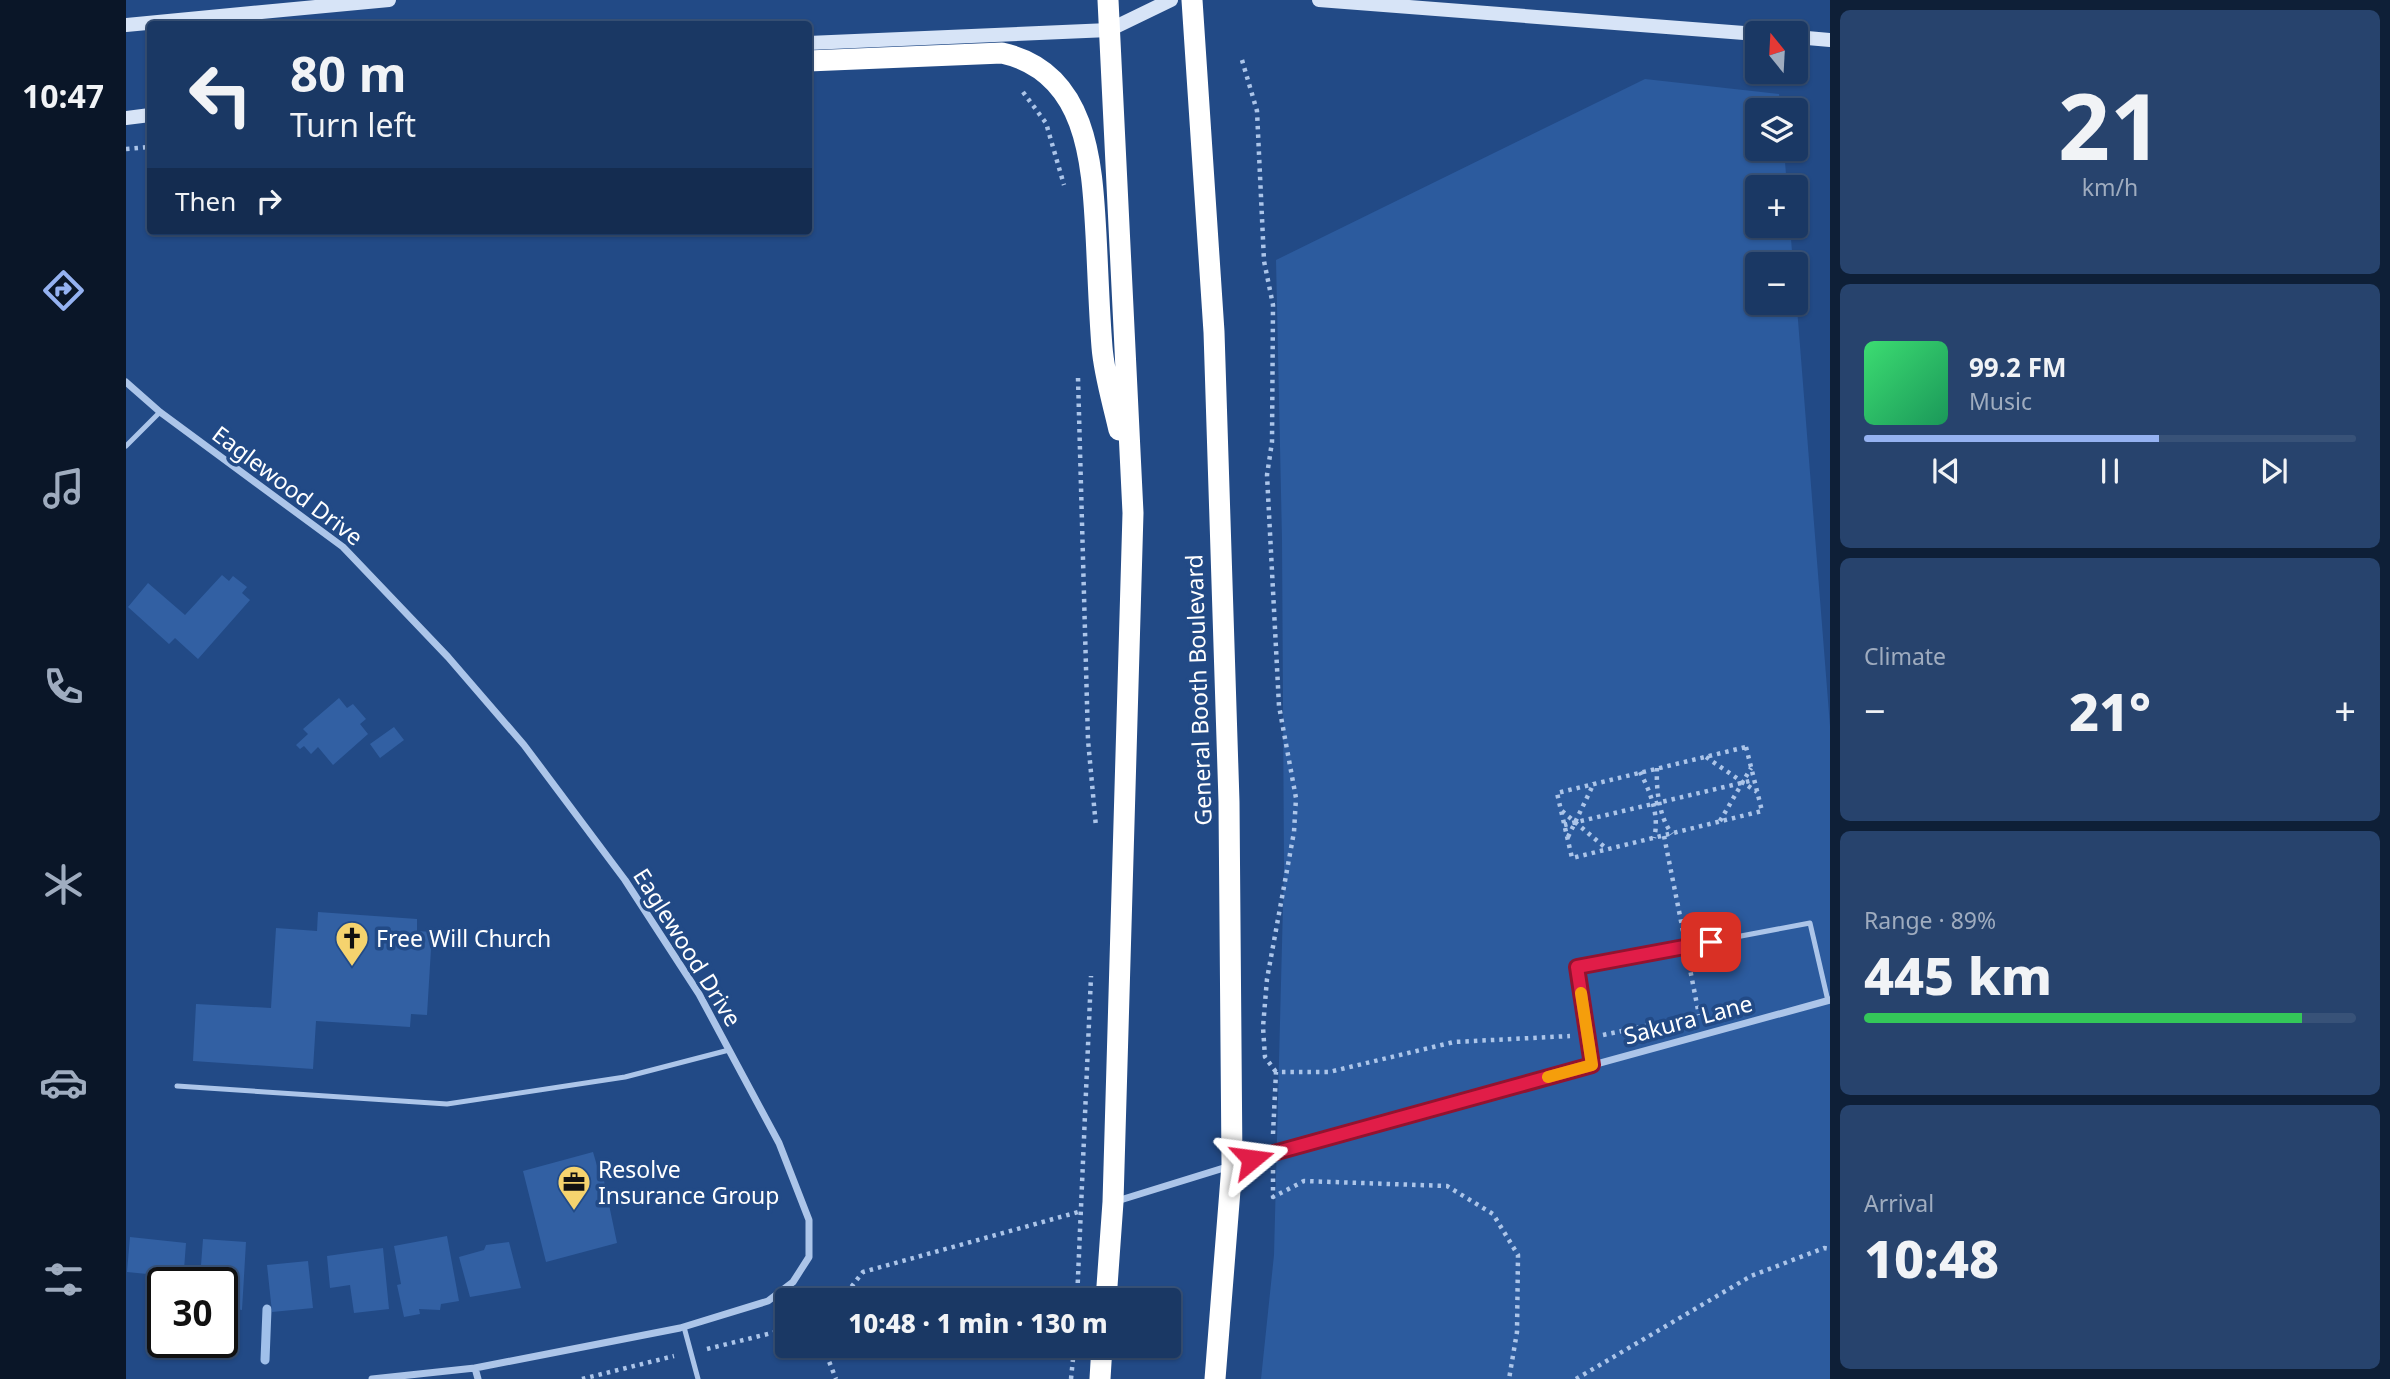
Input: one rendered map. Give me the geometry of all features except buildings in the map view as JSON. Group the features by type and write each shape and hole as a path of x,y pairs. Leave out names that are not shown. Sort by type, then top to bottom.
{"highway":[{"path":"1107,1288 1113,1202 1132,493 1108,0"},
{"name":"General Booth Boulevard","path":"1192,0 1214,332 1229,802 1232,1165 1215,1379"},
{"path":"812,61 1002,53 1020,57 1036,66 1065,93 1083,133 1089,157 1102,351 1132,493"},
{"path":"1100,1379 1101,1358"}],"main road":[{"path":"168,21 388,0"},
{"path":"812,43 1109,30 1171,0"},
{"path":"1319,0 1745,33"},
{"path":"126,25 147,23"},
{"path":"1808,38 1830,40"},
{"path":"126,118 147,115"}],"street":[{"name":"Eaglewood Drive","path":"126,382 160,412 343,547 448,657 524,745 625,880 699,994 779,1143 809,1220 809,1257 793,1282 768,1301 684,1327 475,1368 372,1379"},
{"name":"Sakura Lane","path":"1113,1202 1272,1153 1829,1001"},
{"path":"475,1368 478,1379"}],"lane":[{"path":"126,446 160,412"},
{"path":"1592,1065 1577,967 1810,923 1829,1001"},
{"path":"177,1086 447,1104 625,1077 729,1050"},
{"path":"684,1327 698,1379"}],"path":[{"path":"1242,60 1257,111 1264,261 1273,305 1272,442 1267,475 1279,706 1296,798 1294,832 1267,979 1263,1027 1265,1057 1276,1072 1273,1197 1304,1181 1447,1186 1493,1214 1518,1255 1517,1332 1509,1379"},
{"path":"1020,88 1046,123 1065,188"},
{"path":"126,149 147,147"},
{"path":"1078,368 1088,740 1096,831"},
{"path":"1746,747 1762,811 1572,858 1557,793 1706,757 1746,747"},
{"path":"1706,757 1757,792"},
{"path":"1720,822 1751,767"},
{"path":"1657,768 1660,802 1667,827 1672,834"},
{"path":"1640,772 1653,804 1656,830 1654,838"},
{"path":"1564,825 1755,780"},
{"path":"1567,838 1594,783"},
{"path":"1561,811 1607,849"},
{"path":"1664,836 1699,1015"},
{"path":"1078,1288 1091,968"},
{"path":"1276,1072 1329,1072 1454,1042 1606,1034 1713,1012"},
{"path":"850,1288 863,1272 1082,1210"},
{"path":"1576,1379 1625,1353 1751,1276 1830,1248"},
{"path":"828,1358 836,1379"}],"shaded area":[{"path":"1645,79 1779,94 1780,98 1745,98 1745,161 1785,161 1786,175 1745,175 1745,238 1791,238 1792,252 1745,252 1745,315 1798,315 1830,726 1830,1379 1261,1379 1274,1255 1284,867 1282,539 1276,260"}],"waterway":[{"path":"265,1360 267,1309"}],"slow traffic":[{"path":"1548,1077 1592,1065 1581,993"}],"place":[{"name":"Free Will Church","path":"352,968"},
{"name":"Resolve Insurance Group","path":"574,1212"}],"route":[{"path":"1252,1159 1592,1065 1577,967 1711,942"}]}
